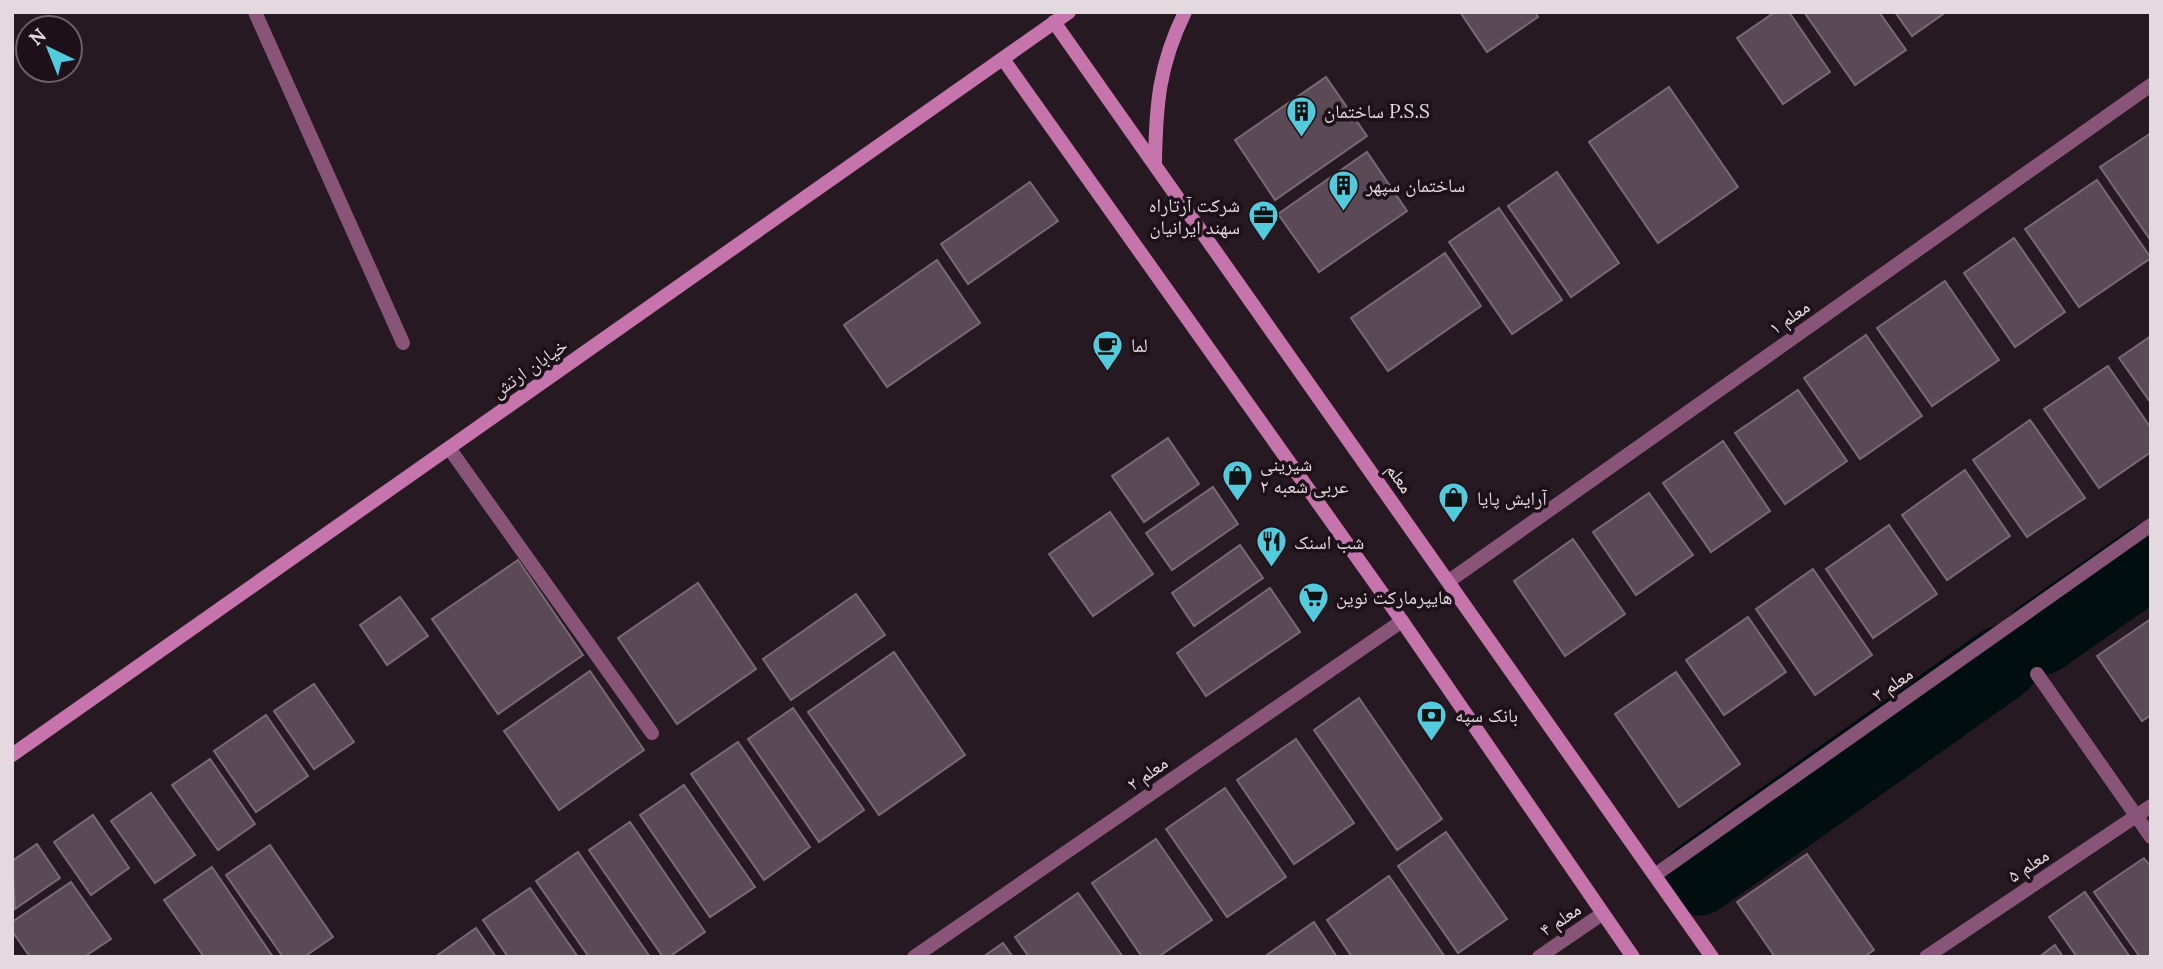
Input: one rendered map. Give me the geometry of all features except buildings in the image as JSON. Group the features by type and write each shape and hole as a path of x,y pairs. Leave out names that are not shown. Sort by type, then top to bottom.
{"main road":[{"name":"خیابان ارتش","path":"12,755 1069,12"},
{"path":"1155,162 1156,103 1168,47 1185,12"},
{"name":"معلم","path":"1054,22 1712,957"},
{"path":"1003,59 1402,621 1633,957"}],"street":[{"path":"255,12 403,343"},
{"name":"معلم ۱","path":"1449,581 2151,85"},
{"path":"449,448 652,733"},
{"name":"معلم ۳","path":"1655,875 2151,525"},
{"name":"معلم ۲","path":"914,957 1402,621"},
{"path":"2036,674 2151,838"},
{"name":"معلم ۵","path":"1926,957 2151,806"},
{"name":"معلم ۴","path":"1539,957 1602,914"}],"waterway":[{"path":"2040,638 2151,560"},
{"path":"1699,878 2002,663"}],"place":[{"name":"ساختمان P.S.S","path":"1301,138"},
{"name":"ساختمان سپهر","path":"1343,212"},
{"name":"شرکت آرتاراه سهند ایرانیان","path":"1263,243"},
{"name":"لما","path":"1108,372"},
{"name":"شیرینی عربی شعبه ۲","path":"1237,502"},
{"name":"آرایش پایا","path":"1454,525"},
{"name":"شب اسنک","path":"1271,569"},
{"name":"هایپرمارکت نوین","path":"1313,624"},
{"name":"بانک سپه","path":"1432,742"}]}
